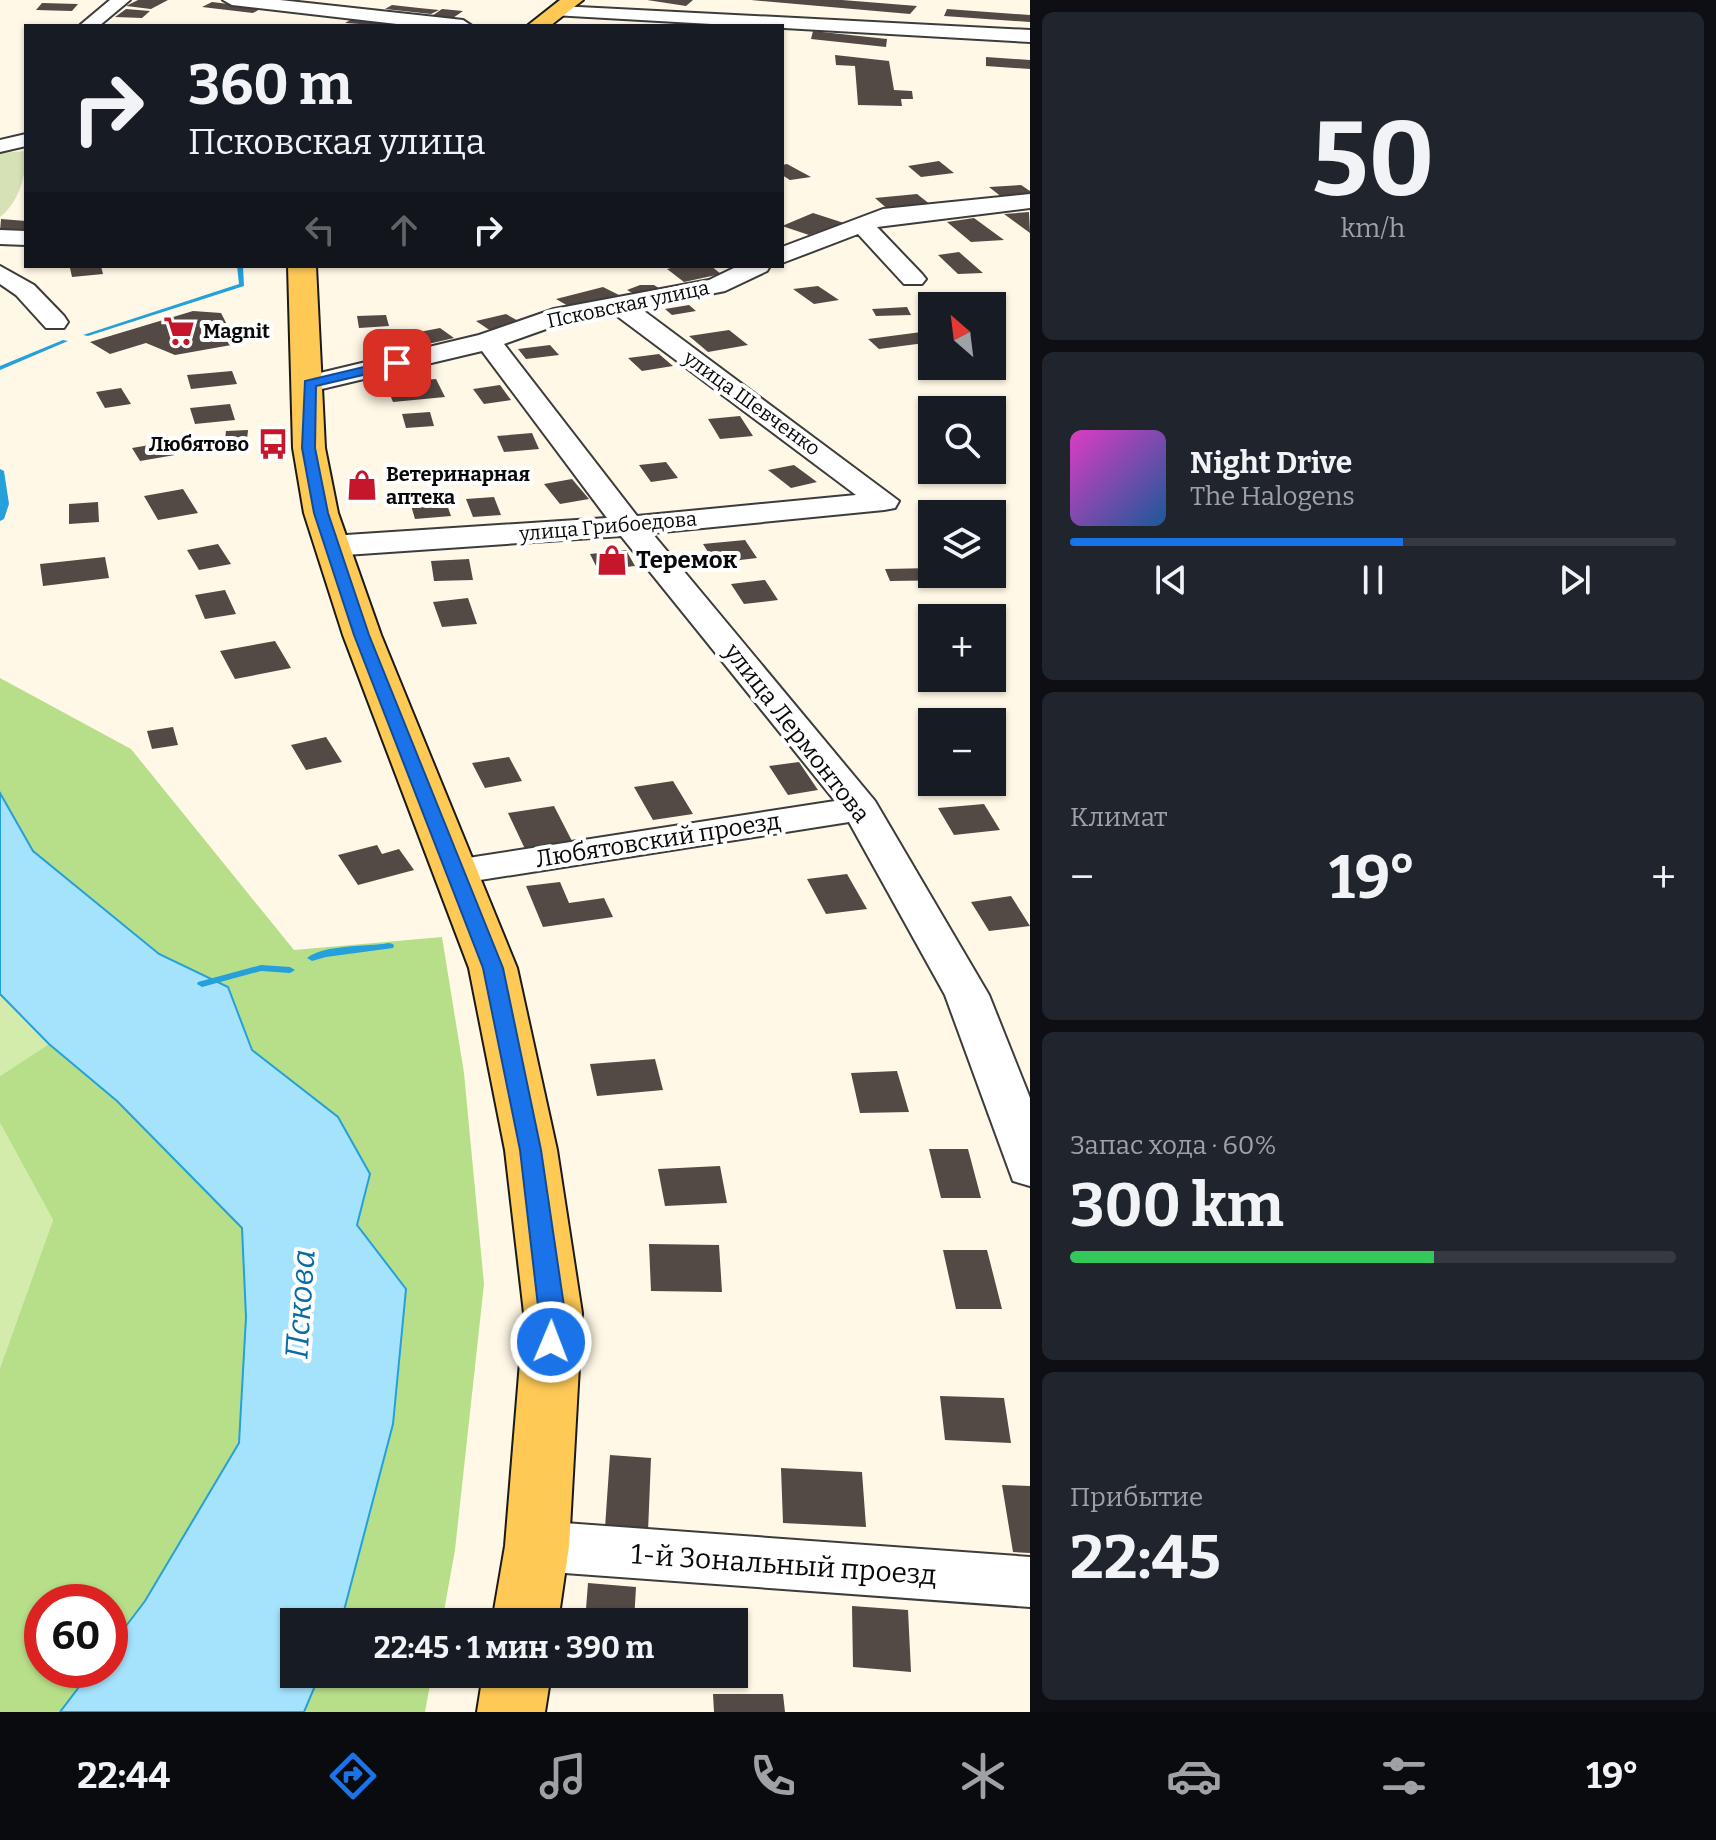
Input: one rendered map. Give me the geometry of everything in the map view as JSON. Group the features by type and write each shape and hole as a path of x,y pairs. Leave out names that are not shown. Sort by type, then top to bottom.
{"main road":[{"path":"540,24 566,5"},
{"path":"302,268 309,384 309,448 331,546 362,635 493,968 531,1150 553,1313 537,1546 527,1608"},
{"path":"511,1712 515,1688"}],"street":[{"path":"91,24 121,0"},
{"path":"232,0 446,24"},
{"path":"255,24 272,4"},
{"path":"566,5 1030,36"},
{"path":"0,146 24,140"},
{"path":"784,255 883,216 1030,201"},
{"path":"862,224 913,279"},
{"path":"0,237 24,238"},
{"name":"Псковская улица","path":"309,384 488,341 554,317 716,286 754,268"},
{"path":"0,273 25,290 55,322"},
{"name":"улица Шевченко","path":"620,306 884,501"},
{"name":"улица Лермонтова","path":"488,341 629,526 861,809 967,995 1016,1122 1030,1169"},
{"name":"улица Грибоедова","path":"331,546 629,526 884,501"},
{"name":"Любятовский проезд","path":"455,872 861,809"},
{"name":"1-й Зональный проезд","path":"537,1546 1030,1582"}],"green space":[{"path":"24,151 20,187 7,211 0,217 0,153"},
{"path":"0,678 131,749 294,950 442,937 464,1073 484,1284 455,1550 445,1608 345,1608 393,1424 406,1289 357,1225 369,1174 338,1117 252,1050 228,987 159,954 33,851 0,793"},
{"path":"0,994 49,1044 0,1076"},
{"path":"49,1044 117,1101 242,1228 246,1317 239,1443 145,1601 128,1623 128,1584 24,1584 24,1688 78,1688 60,1712 0,1712 0,1368 53,1220 0,1123 0,1076"},
{"path":"0,1123 53,1220 0,1368"},
{"path":"314,1688 429,1688 425,1712 304,1712"}],"water":[{"name":"Пскова","path":"0,793 33,851 159,954 228,987 252,1050 338,1117 370,1174 357,1225 406,1289 393,1424 345,1608 280,1608 280,1688 314,1688 304,1712 60,1712 78,1688 128,1688 128,1623 145,1601 239,1443 246,1317 242,1228 117,1101 49,1044 0,994"}],"building":[{"path":"138,0 168,0 151,9 126,6"},
{"path":"647,0 693,0 686,6"},
{"path":"751,0 842,0 917,6 910,14"},
{"path":"212,2 262,8 253,13 202,7"},
{"path":"42,3 78,4 72,11 36,10"},
{"path":"392,5 439,10 431,14 385,9"},
{"path":"126,9 150,11 142,18 115,17"},
{"path":"442,9 463,11 450,20 429,18"},
{"path":"947,9 1030,15 1030,22 944,16"},
{"path":"354,18 395,23 360,24 345,23"},
{"path":"813,31 887,39 886,47 811,39"},
{"path":"835,55 889,61 894,90 912,91 913,99 901,99 902,106 858,105 855,66 836,65"},
{"path":"986,57 1030,60 1030,69 986,66"},
{"path":"939,161 954,173 921,177 908,166"},
{"path":"784,165 811,177 790,180 784,176"},
{"path":"1021,185 1030,191 1030,196 1003,198 989,187"},
{"path":"917,194 931,205 890,211 875,198"},
{"path":"1029,212 1030,233 1004,214"},
{"path":"813,213 844,223 809,235 784,225"},
{"path":"974,218 1004,240 971,242 947,222"},
{"path":"1,219 24,221 24,232 0,231"},
{"path":"959,252 983,273 958,274 938,255"},
{"path":"70,268 102,268 103,274 72,277"},
{"path":"714,268 721,274 684,282 667,269"},
{"path":"640,285 654,285 662,290 636,295 627,290"},
{"path":"818,286 839,300 814,304 793,289"},
{"path":"603,287 619,295 570,307 556,299"},
{"path":"689,305 696,311 672,315 665,309"},
{"path":"907,307 911,315 876,316 872,309"},
{"name":"Magnit","path":"193,311 221,313 237,344 175,355 146,343 110,354 90,342"},
{"path":"506,314 522,323 491,331 476,321"},
{"path":"386,315 389,326 359,328 357,316"},
{"path":"440,328 454,338 428,344 414,333"},
{"path":"729,330 748,345 708,352 689,336"},
{"path":"918,332 918,344 879,349 868,339"},
{"path":"402,341 404,351 374,353 372,343"},
{"path":"550,345 559,355 526,359 518,349"},
{"path":"659,354 673,366 642,371 628,358"},
{"path":"232,371 237,384 191,389 187,375"},
{"path":"436,379 445,397 393,402 385,383"},
{"path":"500,385 511,400 484,404 473,389"},
{"path":"121,388 131,404 105,408 96,392"},
{"path":"230,404 235,420 195,424 190,408"},
{"path":"430,412 434,426 406,428 402,414"},
{"path":"740,416 753,436 720,439 708,419"},
{"path":"248,430 247,440 225,440 226,431"},
{"path":"532,433 539,449 504,452 497,436"},
{"path":"167,442 175,455 140,461 132,448"},
{"path":"666,462 678,478 651,482 639,465"},
{"path":"794,465 817,482 791,488 768,470"},
{"name":"Ветеринарная аптека","path":"370,479 373,489 354,491 351,481"},
{"path":"572,479 589,499 560,504 544,484"},
{"path":"183,489 198,513 158,520 144,496"},
{"path":"494,497 501,515 473,517 466,499"},
{"path":"445,499 451,516 415,519 410,502"},
{"path":"98,502 99,522 69,524 69,504"},
{"path":"745,540 757,558 715,563 703,544"},
{"path":"218,544 231,564 199,570 187,550"},
{"name":"Теремок","path":"626,550 635,566 598,570 590,554"},
{"path":"105,557 109,578 43,586 40,564"},
{"path":"469,559 473,580 434,581 431,561"},
{"path":"918,568 918,581 890,581 885,569"},
{"path":"765,580 778,600 744,604 731,584"},
{"path":"225,590 236,614 205,619 195,595"},
{"path":"468,598 477,624 442,627 433,602"},
{"path":"275,641 291,668 235,679 220,651"},
{"path":"173,727 178,745 152,749 147,731"},
{"path":"326,737 342,762 306,770 291,745"},
{"path":"509,757 522,781 485,788 472,763"},
{"path":"799,762 818,790 788,795 769,766"},
{"path":"673,781 693,814 653,820 634,787"},
{"path":"984,804 1000,830 954,835 938,808"},
{"path":"554,806 572,841 525,849 508,813"},
{"path":"377,845 382,854 399,849 414,870 358,885 338,855"},
{"path":"847,874 867,909 826,914 807,879"},
{"path":"560,882 569,903 604,898 613,917 543,927 526,886"},
{"path":"1011,896 1030,926 989,931 971,902"},
{"path":"655,1059 663,1090 597,1096 590,1064"},
{"path":"897,1071 909,1112 860,1113 851,1073"},
{"path":"929,1149 968,1149 981,1198 941,1198"},
{"path":"720,1166 727,1203 665,1206 658,1169"},
{"path":"649,1244 719,1245 722,1292 651,1291"},
{"path":"943,1250 987,1250 1002,1309 956,1309"},
{"path":"940,1396 1004,1398 1011,1443 945,1440"},
{"path":"610,1455 651,1458 648,1532 605,1528"},
{"path":"781,1468 862,1472 866,1527 783,1523"},
{"path":"1002,1485 1030,1486 1030,1553 1013,1552"},
{"path":"588,1583 636,1587 635,1608 586,1608"},
{"path":"852,1606 908,1610 911,1672 853,1667"},
{"path":"713,1694 783,1694 785,1712 714,1712"}],"waterway":[{"path":"86,335 242,285 240,268"},
{"path":"0,368 65,341"},
{"path":"0,471 5,504 0,519"},
{"path":"312,958 389,946"},
{"path":"202,984 261,968 290,970"}],"place":[{"name":"Magnit","path":"179,331"},
{"name":"Любятово","path":"273,444"},
{"name":"Ветеринарная аптека","path":"362,485"},
{"name":"Теремок","path":"612,560"}],"route":[{"path":"397,363 309,384 309,448 321,513 362,635 493,968 531,1150 553,1313 551,1342"}]}
